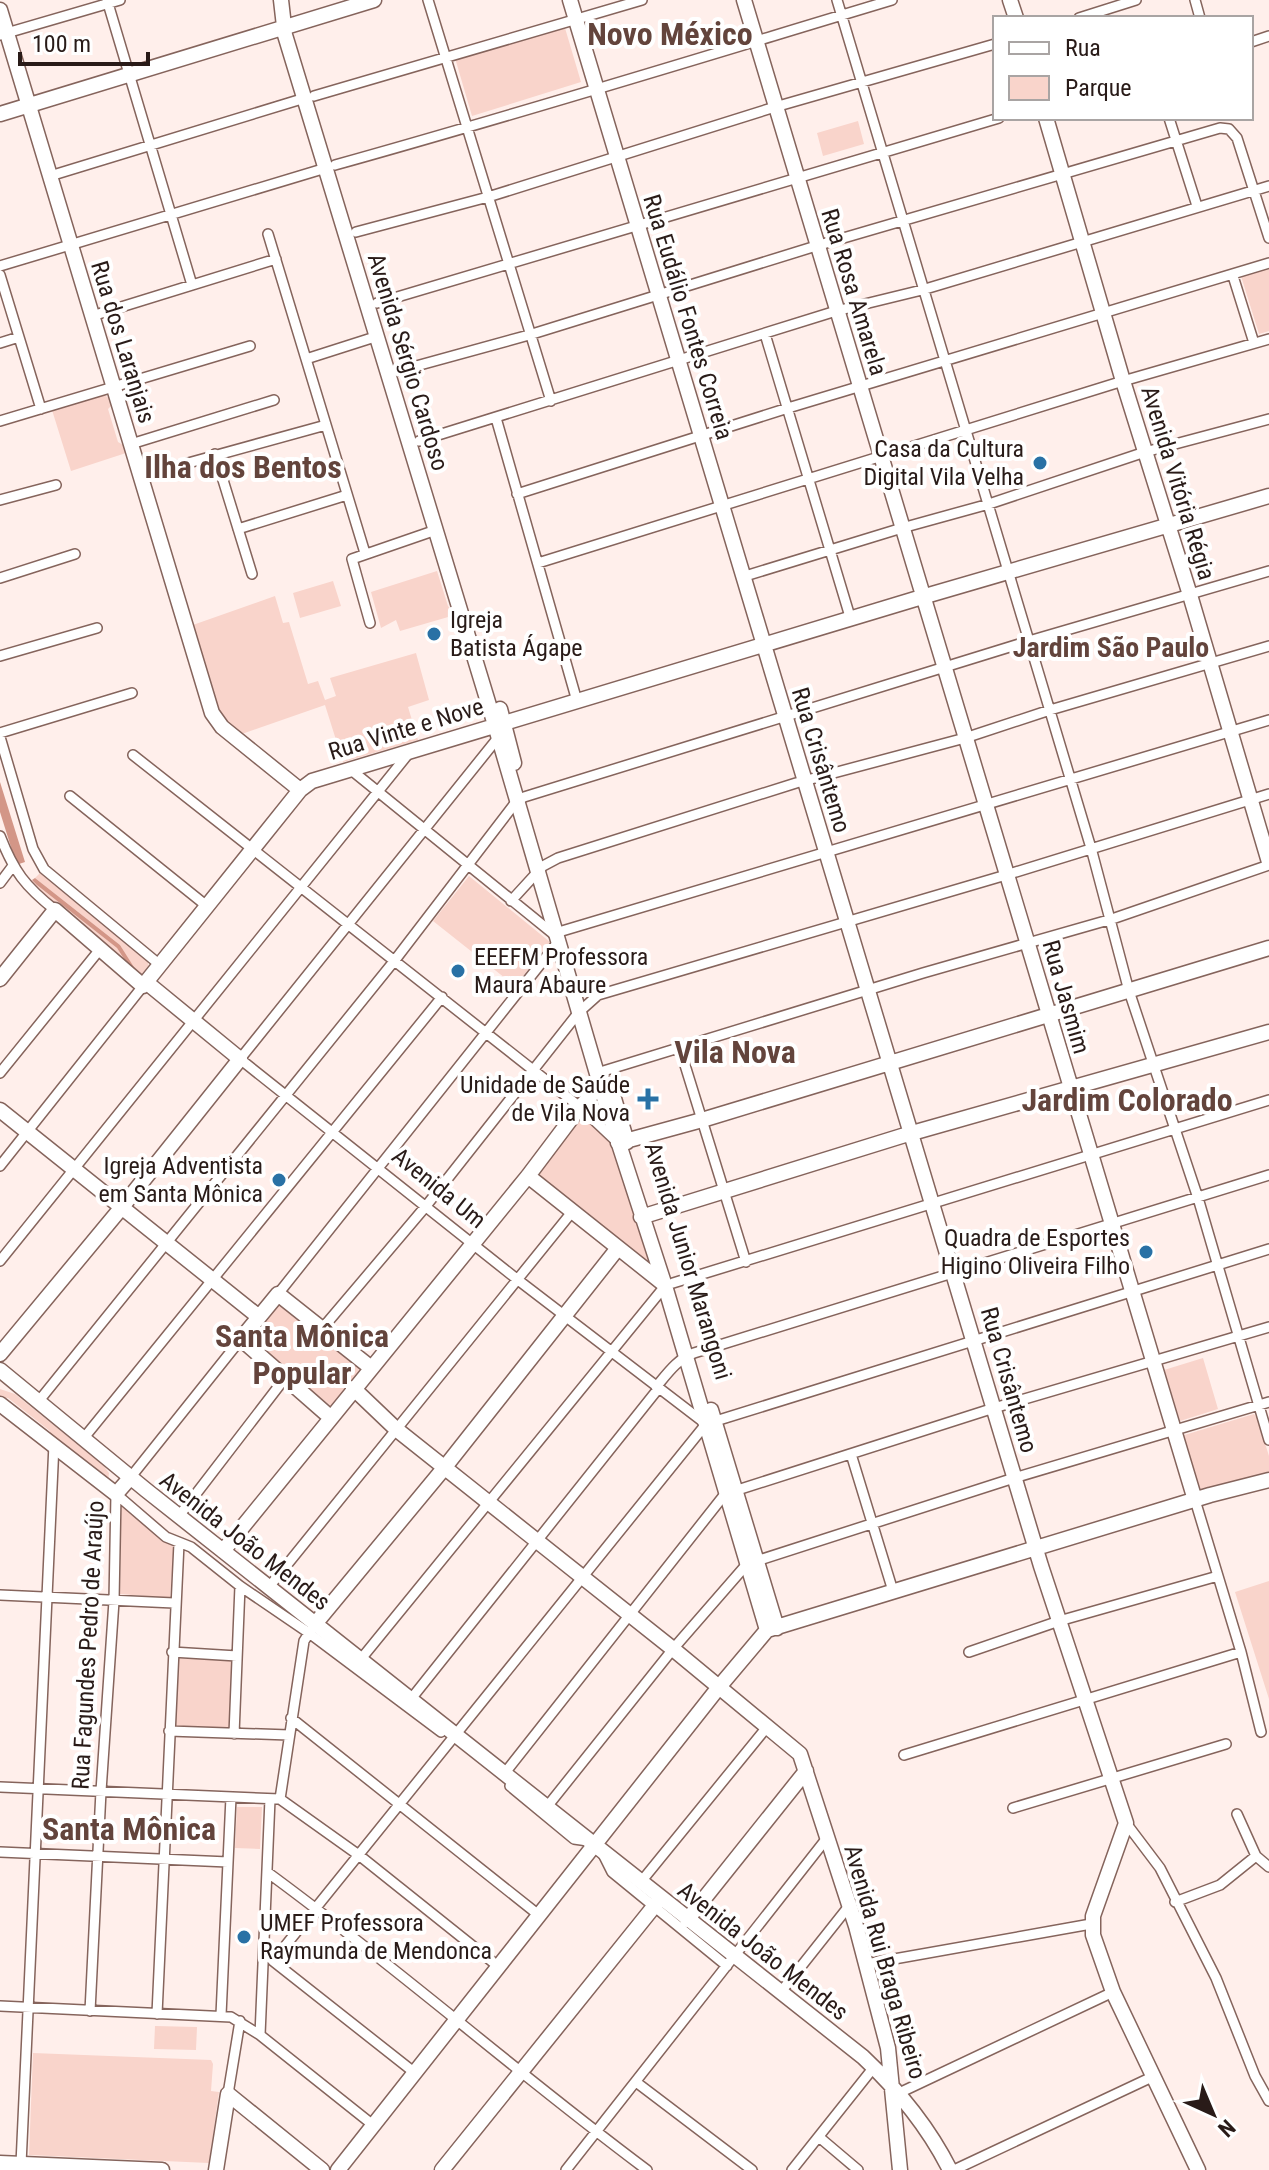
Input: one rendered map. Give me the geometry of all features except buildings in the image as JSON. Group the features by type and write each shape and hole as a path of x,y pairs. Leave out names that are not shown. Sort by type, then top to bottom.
{"street":[{"path":"4,34 120,0"},
{"path":"0,114 130,73 285,15 374,0"},
{"path":"428,0 551,401"},
{"name":"Rua Eudálio Fontes Correia","path":"570,0 764,646"},
{"path":"50,176 642,0"},
{"name":"Rua Rosa Amarela","path":"744,0 922,597"},
{"path":"837,0 1112,919 1129,991 1198,1198 1238,1336 1264,1404 1269,1440"},
{"path":"0,266 892,0"},
{"path":"1085,16 1136,0"},
{"path":"108,2 192,285"},
{"name":"Rua dos Laranjais","path":"0,10 4,34 28,104 212,713 222,727 300,790"},
{"name":"Avenida Sérgio Cardoso","path":"285,15 499,729"},
{"path":"351,233 488,197 775,107 993,45"},
{"path":"373,304 993,120"},
{"name":"Avenida Vitória Régia","path":"1047,120 1269,863"},
{"path":"1170,120 1197,206"},
{"path":"394,373 1220,128 1229,129 1237,138 1269,238"},
{"path":"414,442 836,311 922,290 1269,186"},
{"path":"268,234 365,553"},
{"path":"92,316 276,259"},
{"path":"517,494 788,408 1269,263"},
{"path":"0,275 41,409"},
{"path":"1233,276 1254,343"},
{"path":"765,334 851,620"},
{"path":"306,359 382,335"},
{"path":"0,343 19,337"},
{"path":"538,563 1123,381 1269,339"},
{"path":"0,421 250,346"},
{"path":"131,444 274,400"},
{"path":"496,418 577,701"},
{"path":"742,577 989,504 1145,452 1269,419"},
{"path":"141,476 326,425"},
{"path":"215,454 252,574"},
{"path":"0,500 56,485"},
{"path":"238,529 347,495"},
{"name":"Rua Vinte e Nove","path":"145,984 300,790 312,781 412,750 499,729 577,701 1269,496"},
{"path":"370,623 352,561 354,557 440,529"},
{"path":"0,578 75,554"},
{"path":"38,1402 395,960 520,799 1029,641 1269,571"},
{"name":"Rua Jasmim","path":"922,597 1089,1154 1134,1291 1173,1432 1241,1652 1261,1732"},
{"path":"0,656 97,628"},
{"name":"Rua Crisântemo","path":"764,646 1014,1478 1110,1780 1126,1823 1160,1868 1216,1978 1255,2076 1269,2101"},
{"path":"511,901 540,869 558,858 804,781 965,738 1269,646"},
{"path":"132,693 0,735 33,849 44,869 160,965"},
{"path":"130,1478 487,1033 559,936 1069,778 1269,720"},
{"path":"0,1354 122,1207 499,729"},
{"name":"Avenida Junior Marangoni","path":"499,729 559,936 669,1284 773,1629"},
{"path":"0,1261 412,750"},
{"path":"133,755 623,1142 1269,948"},
{"path":"350,769 511,901 559,936"},
{"path":"321,1330 426,1206 582,1008 598,995 847,923 1269,794"},
{"path":"70,796 208,907"},
{"path":"0,836 12,867 27,887 55,910 0,979"},
{"path":"223,1551 528,1176 603,1077 680,1049 1112,919 1269,863"},
{"path":"0,883 12,867"},
{"name":"Avenida Um","path":"55,910 611,1353 710,1423"},
{"path":"0,1073 101,948"},
{"path":"0,1166 145,984"},
{"path":"83,1439 442,997"},
{"path":"646,1215 912,1133 1269,1032"},
{"path":"680,1049 746,1262"},
{"path":"361,1659 669,1284 1269,1100"},
{"path":"0,1110 259,1317"},
{"path":"411,1699 657,1388 690,1354 1269,1175"},
{"path":"528,1176 618,1248 669,1284"},
{"path":"269,1587 572,1212"},
{"path":"260,2035 268,1961 267,1872 275,1799 304,1641 618,1248"},
{"path":"268,1961 317,1908 399,1803 458,1738 581,1578 710,1423 1269,1249"},
{"path":"278,1294 370,1367"},
{"path":"504,1774 731,1492 994,1408 1269,1327"},
{"path":"241,1339 330,1417"},
{"name":"Avenida João Mendes","path":"0,1370 130,1478 269,1587 312,1628 504,1774 640,1883 657,1902 731,1962 780,1993 874,2067 895,2092"},
{"path":"179,1516 285,1378"},
{"path":"0,1381 23,1389"},
{"path":"353,1388 396,1429 767,1727 640,1883"},
{"path":"0,1404 54,1444 166,1537 191,1547 240,1586 312,1628"},
{"path":"546,1808 673,1649 752,1562 1014,1478 1264,1404"},
{"path":"21,2164 54,1444"},
{"path":"851,1454 893,1591"},
{"name":"Rua Fagundes Pedro de Araújo","path":"90,2011 114,1601 116,1494 130,1478"},
{"path":"338,2170 719,1687 773,1629 1269,1480"},
{"path":"157,2014 179,1543"},
{"path":"969,1652 1059,1621 1218,1576"},
{"path":"234,1734 240,1586"},
{"path":"0,1595 174,1603"},
{"name":"Avenida João Mendes","path":"312,1628 361,1659 458,1738 473,1757 574,1839 595,1847 612,1872 687,1920 731,1962"},
{"path":"172,1652 237,1656"},
{"path":"904,1755 1241,1652"},
{"path":"291,1718 540,1916"},
{"name":"Avenida Rui Braga Ribeiro","path":"767,1727 800,1754 806,1771 866,1964 888,2048 895,2092 952,2170"},
{"path":"169,1731 289,1735"},
{"path":"1013,1808 1226,1744"},
{"path":"687,1920 806,1771"},
{"path":"0,1787 275,1799 360,1856 499,1967"},
{"path":"221,2015 231,1797"},
{"path":"1237,1814 1256,1856 1269,1867"},
{"path":"1126,1823 1091,1924 1113,1992 1198,2170"},
{"path":"566,2170 827,1838"},
{"path":"0,1852 228,1862"},
{"path":"1175,1902 1220,1885 1256,1856"},
{"path":"267,1872 317,1908 647,2170"},
{"path":"442,2170 657,1902"},
{"path":"780,1993 849,1906"},
{"path":"866,1964 1091,1924"},
{"path":"268,1961 415,2073"},
{"path":"900,2170 895,2092 1113,1992"},
{"path":"0,2006 221,2015 240,2021 373,2125"},
{"path":"216,2170 240,2021"},
{"path":"792,2170 874,2067"},
{"path":"952,2170 1152,2077"},
{"path":"636,2082 752,2170"},
{"path":"228,2094 322,2170"},
{"path":"819,2137 858,2170"},
{"path":"0,2163 162,2170"}],"green space":[{"path":"565,28 581,82 472,116 455,58"},
{"path":"858,121 864,144 823,156 817,133"},
{"path":"1269,267 1269,331 1259,334 1241,276"},
{"path":"102,394 111,399 113,404 108,409 118,442 125,446 126,453 71,471 52,410"},
{"path":"437,571 448,606 455,615 400,631 396,620 381,628 371,592"},
{"path":"333,581 341,606 300,618 293,593"},
{"path":"275,596 283,623 289,622 308,684 318,681 325,700 336,696 330,678 416,653 429,700 408,707 418,740 343,762 325,705 239,735 220,716 190,626"},
{"path":"40,873 148,962 149,969 140,978 120,945 35,878"},
{"path":"469,876 550,942 515,986 433,921"},
{"path":"32,880 117,948 130,968 29,883"},
{"path":"579,1115 584,1115 613,1143 651,1267 536,1175"},
{"path":"280,1303 361,1366 361,1371 331,1406 258,1348 255,1330 271,1306"},
{"path":"1203,1358 1218,1409 1180,1421 1164,1370"},
{"path":"0,1389 15,1394 103,1465 109,1473 108,1482 104,1474 49,1434 50,1431 8,1398 0,1398"},
{"path":"1254,1414 1269,1456 1269,1475 1200,1495 1181,1436"},
{"path":"121,1504 174,1547 170,1598 120,1594"},
{"path":"1269,1581 1269,1699 1235,1592"},
{"path":"177,1658 232,1660 230,1728 174,1726"},
{"path":"237,1807 262,1807 260,1849 235,1848"},
{"path":"155,2026 197,2027 196,2050 154,2049"},
{"path":"33,2053 211,2060 211,2091 219,2092 209,2163 29,2155"}],"shaded area":[{"path":"0,782 25,862 19,864 0,812"},
{"path":"35,878 120,945 137,972 135,976 117,948 37,885 32,880"}],"place":[{"name":"Casa da Cultura Digital Vila Velha","path":"1040,463"},
{"name":"Igreja Batista Ágape","path":"434,634"},
{"name":"EEEFM Professora Maura Abaure","path":"458,971"},
{"name":"Unidade de Saúde de Vila Nova","path":"648,1099"},
{"name":"Igreja Adventista em Santa Mônica","path":"279,1180"},
{"name":"Quadra de Esportes Higino Oliveira Filho","path":"1146,1252"},
{"name":"UMEF Professora Raymunda de Mendonca","path":"244,1937"}],"district":[{"name":"Novo México","path":"670,34"},
{"name":"Ilha dos Bentos","path":"243,467"},
{"name":"Jardim São Paulo","path":"1111,647"},
{"name":"Vila Nova","path":"735,1052"},
{"name":"Jardim Colorado","path":"1127,1100"},
{"name":"Santa Mônica Popular","path":"302,1354"},
{"name":"Santa Mônica","path":"129,1829"}]}
